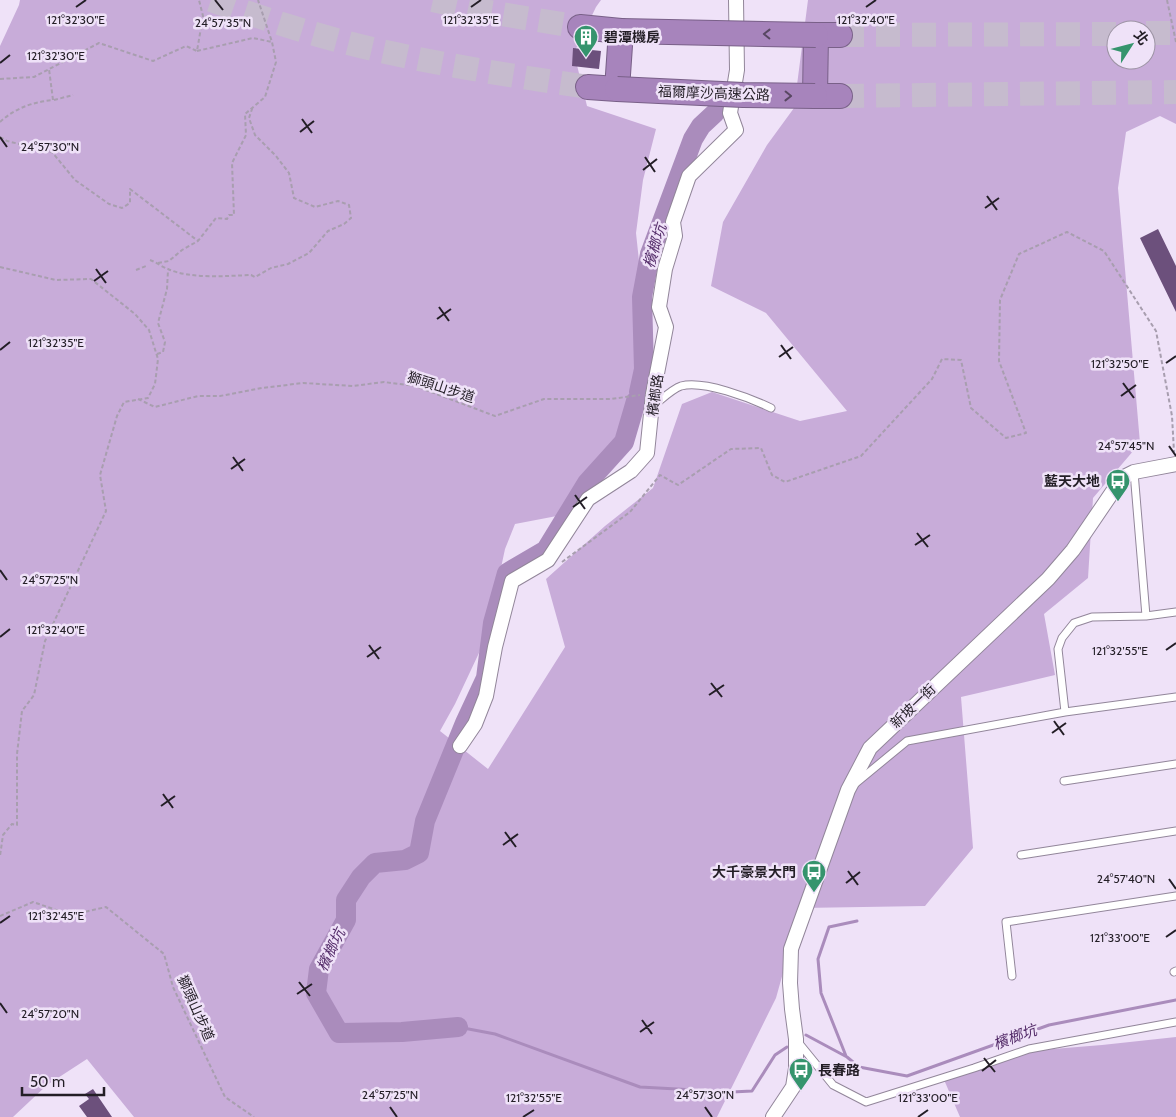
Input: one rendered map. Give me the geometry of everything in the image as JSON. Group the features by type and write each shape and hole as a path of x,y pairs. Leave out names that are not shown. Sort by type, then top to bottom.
{"highway":[{"path":"580,27 621,31 840,36"},
{"path":"617,90 621,31"},
{"path":"815,96 816,35"},
{"name":"福爾摩沙高速公路","path":"588,87 617,90 743,95 840,96"}],"street":[{"name":"檳榔路","path":"460,746 475,724 486,696 495,647 512,581 548,560 588,499 631,471 647,453 651,401 666,327 659,307 665,269 675,236 673,222 689,176 736,130 730,113 737,70 736,0"},
{"name":"新坡一街","path":"796,1040 790,982 791,949 848,790 870,748 913,705 1048,579 1073,550 1122,478 1134,472 1176,464"},
{"path":"773,1117 793,1087 796,1040"}],"lane":[{"path":"651,401 680,386 695,384 742,396 771,408"},
{"path":"1134,472 1146,616"},
{"path":"1065,712 1058,649 1062,638 1074,623 1092,617 1146,616 1176,612"},
{"path":"848,790 907,741 1065,712 1176,697"},
{"path":"1064,781 1176,764"},
{"path":"1021,855 1176,831"},
{"path":"1012,976 1006,922 1176,896"},
{"path":"796,1040 833,1085 866,1102 1029,1049 1176,1022"}],"path":[{"path":"197,51 203,16 199,0"},
{"path":"158,263 169,261 182,250 198,241 216,218 227,219 230,215 234,215 232,163 246,135 245,114 265,97 276,62 272,42 258,0"},
{"path":"1167,0 1176,42"},
{"path":"0,79 34,77 99,43 154,61 186,46 197,51 253,38 272,42"},
{"path":"50,69 53,100"},
{"path":"0,122 8,115 33,102 73,95"},
{"path":"150,260 168,270 189,274 219,277 251,275 255,277 271,268 288,264 309,254 328,230 344,224 351,218 349,206 344,203 338,201 315,207 294,198 289,173 276,156 255,135 249,118 253,106"},
{"path":"0,137 7,141 52,152 75,180 112,205 122,208 130,202 130,189 198,241"},
{"path":"558,565 630,512 660,475 678,485 731,449 761,448 772,475 785,482 861,456 932,379 942,359 961,360 971,408 1006,438 1026,433 998,361 1000,300 1019,254 1067,232 1104,251 1156,331 1172,416 1176,464"},
{"path":"136,270 146,266"},
{"path":"0,267 56,280 91,279 135,314 149,330 158,359 154,384 148,398 124,402 117,416 100,475 106,511 45,641 34,695 22,710 17,754 18,825 12,824 3,835 0,856"},
{"path":"157,354 163,352 165,342 158,323 167,289 168,270"},
{"name":"獅頭山步道","path":"138,399 155,407 198,396 220,396 303,383 353,386 384,382 414,386 495,416 544,399 651,401"},
{"name":"獅頭山步道","path":"0,916 33,902 71,915 106,907 164,954 174,987 225,1097 254,1117"}],"shaded area":[{"path":"20,0 601,0 574,53 587,106 656,129 643,180 636,233 643,298 640,419 562,515 515,524 505,549 486,638 440,731 488,769 565,647 546,579 605,526 653,488 682,404 712,392 800,421 847,411 766,313 711,286 723,222 767,145 794,108 808,0 1176,0 1176,124 1160,116 1126,132 1118,188 1140,443 1093,498 1088,578 1044,614 1055,675 961,697 973,848 925,906 801,908 776,998 717,1117 134,1117 87,1059 47,1085 13,1117 0,1117 0,46"},
{"path":"1176,1037 1176,1117 960,1117 942,1075 1005,1053"}],"building":[{"name":"碧潭機房","path":"573,48 601,51 599,69 572,66"},
{"path":"1158,229 1176,266 1176,312 1140,238"},
{"path":"93,1089 112,1117 87,1117 79,1106 89,1099 85,1094"}],"waterway":[{"name":"檳榔坑","path":"639,392 644,369 642,297 650,254 693,139 701,126 715,113"},
{"name":"檳榔坑","path":"458,1027 402,1032 339,1033 316,993 319,969 346,920 346,900 361,877 375,863 405,860 419,853 425,821 465,723 486,678 493,623 507,573 546,550 587,483 624,442 636,401"},
{"path":"846,1056 821,993 818,959 829,927 857,921"},
{"name":"檳榔坑","path":"806,1035 847,1057 859,1067 907,1076 1049,1025 1176,1000"},
{"name":"檳榔坑","path":"458,1027 495,1034 640,1087 732,1092 752,1091 775,1055 787,1047"}],"tunnel":[{"path":"211,0 342,42 462,67 588,87"},
{"path":"433,0 477,10 580,27"},
{"path":"1156,33 1176,33"},
{"path":"840,35 1106,34"},
{"path":"840,96 1176,92"}],"place":[{"name":"碧潭機房","path":"586,58"},
{"name":"藍天大地","path":"1118,502"},
{"name":"大千豪景大門","path":"814,893"},
{"name":"長春路","path":"801,1091"}]}
